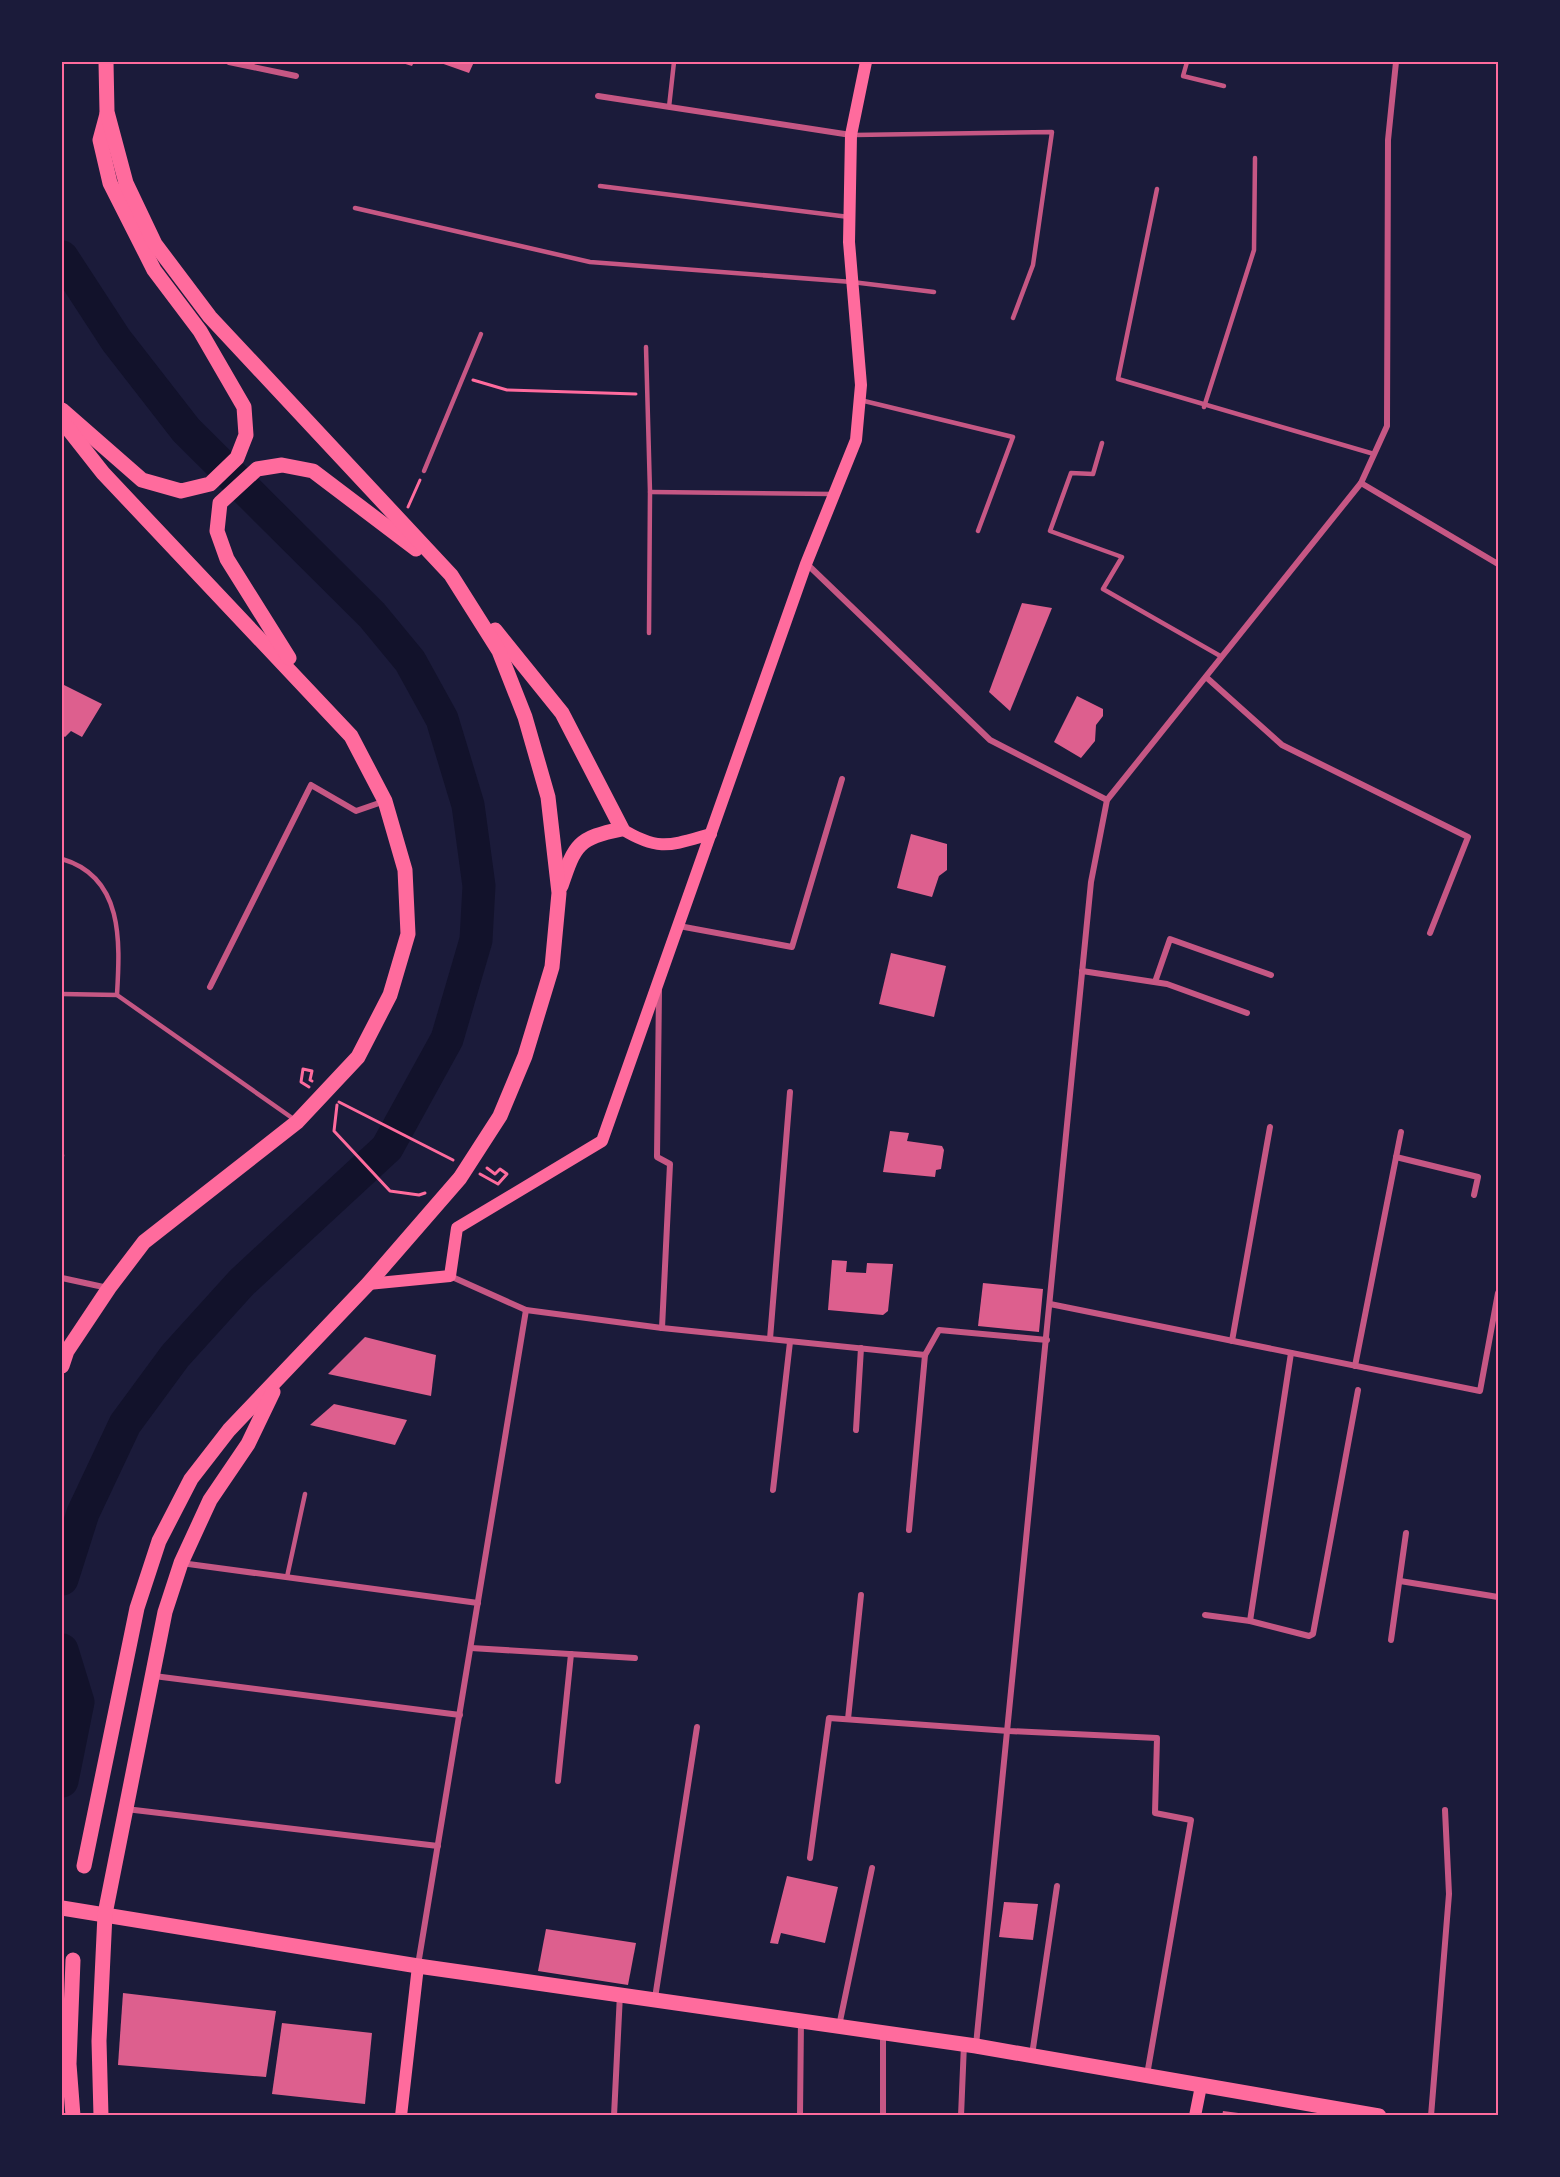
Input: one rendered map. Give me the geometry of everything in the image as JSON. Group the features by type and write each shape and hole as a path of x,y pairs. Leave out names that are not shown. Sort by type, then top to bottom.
{"main road":[{"path":"106,62 107,112 126,183 155,244 210,317 451,575 562,713 622,829 645,843 674,844 711,834"},
{"path":"368,1284 450,1276 457,1228 602,1141 806,564 856,440 861,385 849,217 851,135 866,62"},
{"path":"62,410 142,480 181,492 210,484 237,458 246,435 244,407 200,331 154,270 110,183 100,140 107,112"},
{"path":"62,421 103,473 307,686 351,736 385,801 405,870 408,934 390,995 358,1057 297,1122 144,1242 109,1288 64,1356 62,1366"},
{"path":"84,1866 136,1608 159,1541 191,1479 229,1430 368,1284 460,1178 500,1116 525,1056 552,967 559,893 548,797 525,717 499,651 451,575 313,471 282,465 257,469 220,504 218,531 226,559 307,686"},
{"path":"559,893 572,853 591,836 622,829"},
{"path":"101,2115 99,2041 105,1914 150,1675 165,1612 181,1563 210,1500 248,1444 279,1379"},
{"path":"62,1908 418,1966 970,2045 1379,2115"},
{"path":"73,1960 69,2064 73,2115"},
{"path":"401,2115 418,1966"},
{"path":"1195,2115 1202,2086"}],"street":[{"path":"229,62 296,76"},
{"path":"961,2115 1010,1731 1091,882 1107,800 1360,483 1387,426 1388,140 1396,62"},
{"path":"598,96 851,135"},
{"path":"1360,483 1498,564"},
{"path":"806,564 990,740 1107,800"},
{"path":"1206,677 1282,745 1468,837 1430,933"},
{"path":"678,926 792,947 842,779"},
{"path":"210,987 311,785 356,811 385,801"},
{"path":"1155,982 1170,939 1271,975"},
{"path":"1082,971 1167,984 1247,1013"},
{"path":"659,980 657,1156 670,1164 662,1328"},
{"path":"770,1340 790,1092"},
{"path":"1232,1341 1270,1127"},
{"path":"1355,1366 1401,1132"},
{"path":"1396,1157 1478,1177 1474,1195"},
{"path":"450,1276 526,1310 662,1328 925,1355"},
{"path":"62,1278 109,1288"},
{"path":"1050,1304 1480,1391 1498,1293"},
{"path":"418,1966 526,1310"},
{"path":"909,1530 925,1355 939,1330 1047,1340"},
{"path":"773,1490 790,1341"},
{"path":"855,1430 861,1348"},
{"path":"1250,1621 1291,1353"},
{"path":"1205,1615 1250,1621 1309,1636 1313,1634 1358,1390"},
{"path":"1391,1640 1406,1533"},
{"path":"181,1563 478,1603"},
{"path":"1400,1581 1498,1597"},
{"path":"848,1719 861,1595"},
{"path":"471,1648 635,1658"},
{"path":"558,1781 571,1654"},
{"path":"150,1675 460,1715"},
{"path":"810,1858 829,1718 1010,1731 1157,1738 1155,1813 1191,1820 1147,2076"},
{"path":"655,1999 697,1727"},
{"path":"125,1809 438,1846"},
{"path":"1431,2115 1449,1894 1445,1810"},
{"path":"839,2026 872,1868"},
{"path":"1032,2056 1057,1886"},
{"path":"615,2115 620,1994"},
{"path":"800,2115 801,2020"},
{"path":"883,2033 883,2115"}],"lane":[{"path":"669,107 674,62"},
{"path":"1187,62 1183,76 1224,86"},
{"path":"851,135 1052,132 1033,265 1013,318"},
{"path":"1204,407 1254,250 1255,158"},
{"path":"600,186 849,217"},
{"path":"1157,189 1118,379 1204,407 1374,454"},
{"path":"355,208 590,262 852,282 934,292"},
{"path":"424,471 481,334"},
{"path":"646,347 650,492 649,633"},
{"path":"860,400 1013,437 978,531"},
{"path":"1102,443 1093,474 1071,473 1050,531 1122,556 1103,589 1222,657"},
{"path":"650,492 835,494"},
{"path":"62,859 72,862 96,879 112,900 119,956 117,995"},
{"path":"62,994 117,995 297,1122"},
{"path":"287,1577 305,1494"}],"path":[{"path":"463,377 507,390 647,394"},
{"path":"401,522 424,471"},
{"path":"310,1080 312,1071 303,1069 301,1082 311,1088"},
{"path":"332,1098 457,1162"},
{"path":"334,1131 390,1191 419,1195 429,1191"},
{"path":"477,1173 498,1184 507,1174 500,1169 495,1174"}],"building":[{"path":"399,62 414,62 412,66"},
{"path":"438,62 474,62 469,73"},
{"path":"1022,603 1052,608 1010,711 989,692"},
{"path":"62,684 102,704 82,737 71,731 65,737 62,735"},
{"path":"1077,696 1103,709 1103,716 1096,725 1095,741 1081,758 1054,742"},
{"path":"911,834 947,844 947,870 939,876 932,897 897,888"},
{"path":"891,953 946,966 934,1017 879,1004"},
{"path":"890,1131 909,1133 907,1141 942,1146 944,1150 941,1169 936,1170 935,1177 883,1172"},
{"path":"832,1260 847,1261 846,1272 866,1273 867,1263 893,1264 888,1311 883,1315 828,1310"},
{"path":"983,1283 1043,1289 1039,1332 978,1326"},
{"path":"365,1337 436,1355 431,1396 328,1374"},
{"path":"334,1404 407,1420 395,1445 310,1425"},
{"path":"787,1876 838,1887 825,1943 781,1933 778,1944 770,1943"},
{"path":"1004,1902 1038,1904 1033,1940 999,1937"},
{"path":"546,1929 636,1943 628,1985 538,1971"},
{"path":"123,1993 276,2011 266,2077 118,2065"},
{"path":"282,2023 372,2033 365,2104 272,2094"},
{"path":"1223,2111 1246,2114 1246,2116 1222,2116"}],"waterway":[{"path":"62,257 116,340 186,430 372,615 410,661 442,719 468,805 479,886 476,940 447,1039 387,1148 242,1282 175,1356 125,1424 83,1513 62,1579"},
{"path":"62,1650 78,1702 62,1781"}]}
